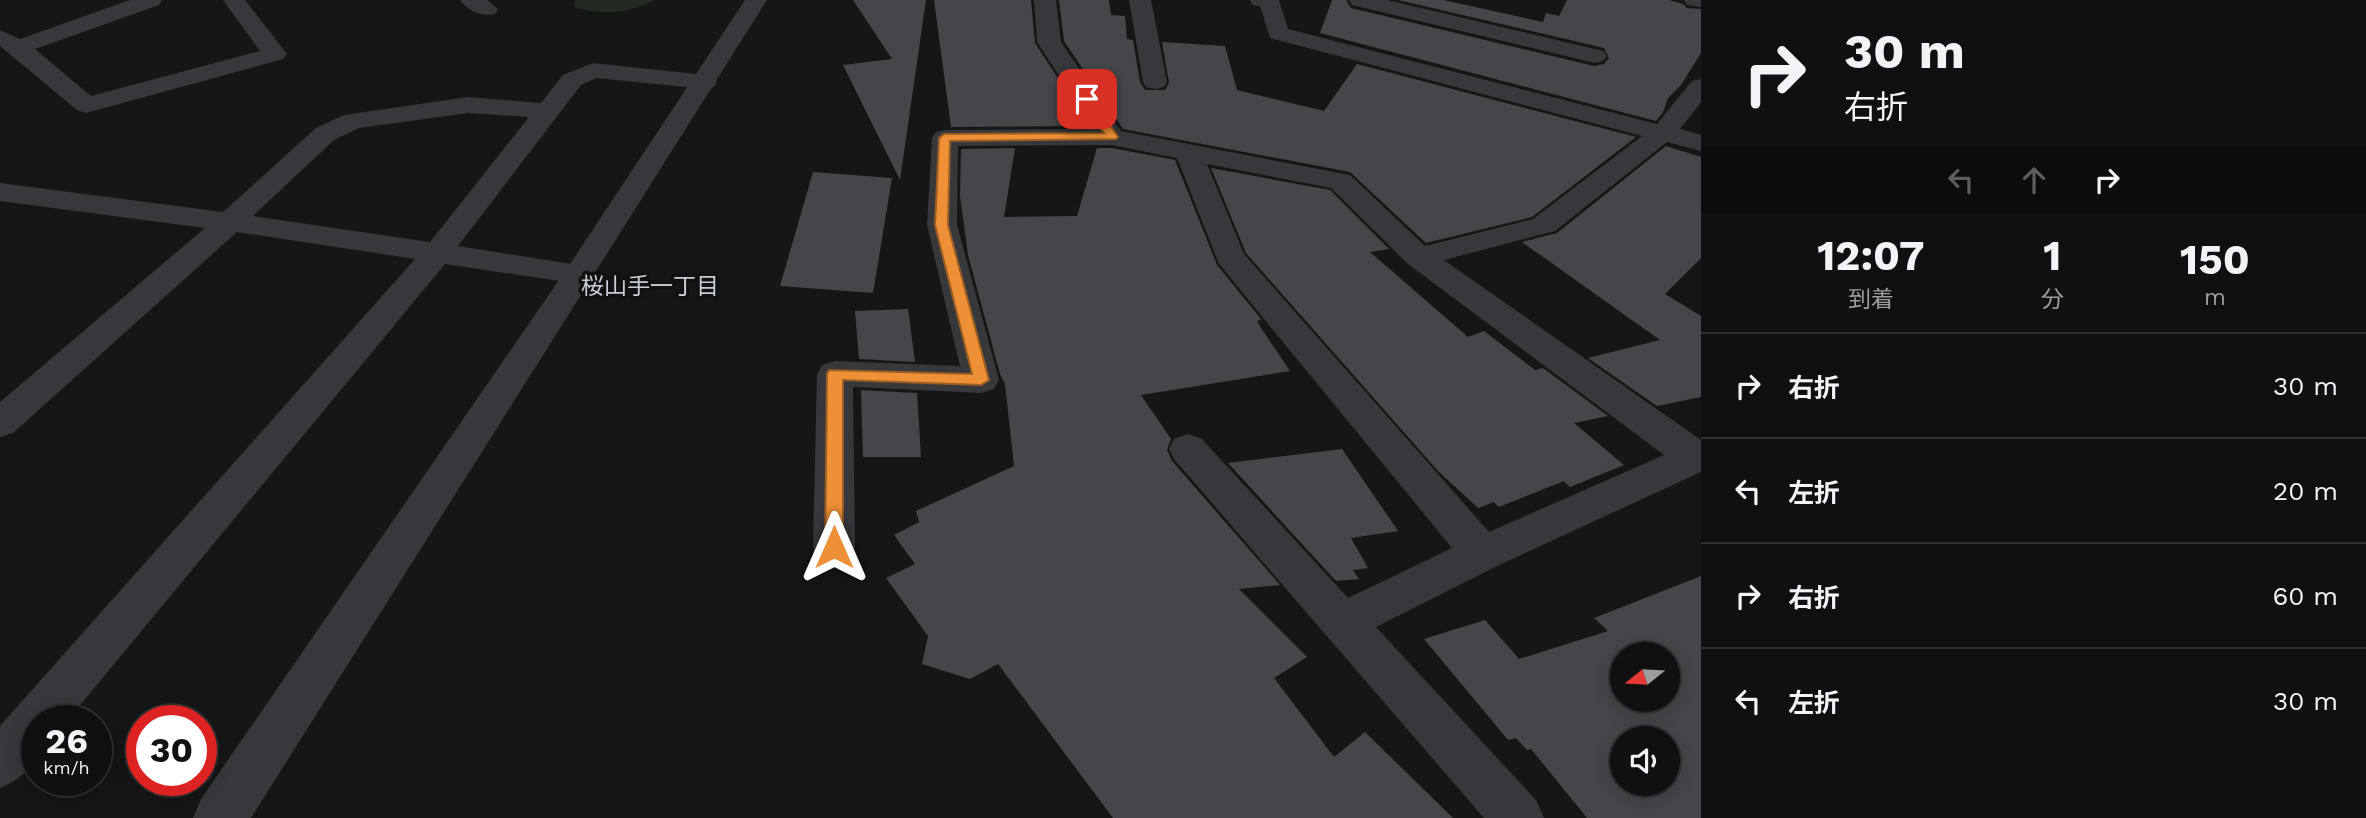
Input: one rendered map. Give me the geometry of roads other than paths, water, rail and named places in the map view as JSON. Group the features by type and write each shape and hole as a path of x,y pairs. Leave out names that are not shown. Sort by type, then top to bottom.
{"street":[{"path":"9,42 151,0"},
{"path":"9,42 86,106 275,54 234,0"},
{"path":"220,818 580,274 756,0"},
{"path":"1045,0 1049,42 1112,137"},
{"path":"1140,0 1155,82"},
{"path":"1360,0 1595,57"},
{"path":"1695,0 1701,1"},
{"path":"1270,1 1278,33 1701,142"},
{"path":"0,763 438,252 572,80 593,70 705,82"},
{"path":"1419,257 1544,225 1664,132 1701,86"},
{"path":"0,423 230,222 325,134 353,121 468,105 547,111"},
{"path":"834,547 835,374 981,380 942,225 944,138 1112,137 1340,181 1419,257 1698,456"},
{"path":"1188,150 1230,257 1482,554"},
{"path":"0,215 14,194 230,222 580,274"},
{"path":"1188,449 1518,818"},
{"path":"1342,622 1482,554 1698,456"}],"district":[{"name":"桜山手一丁目","path":"650,286"}]}
